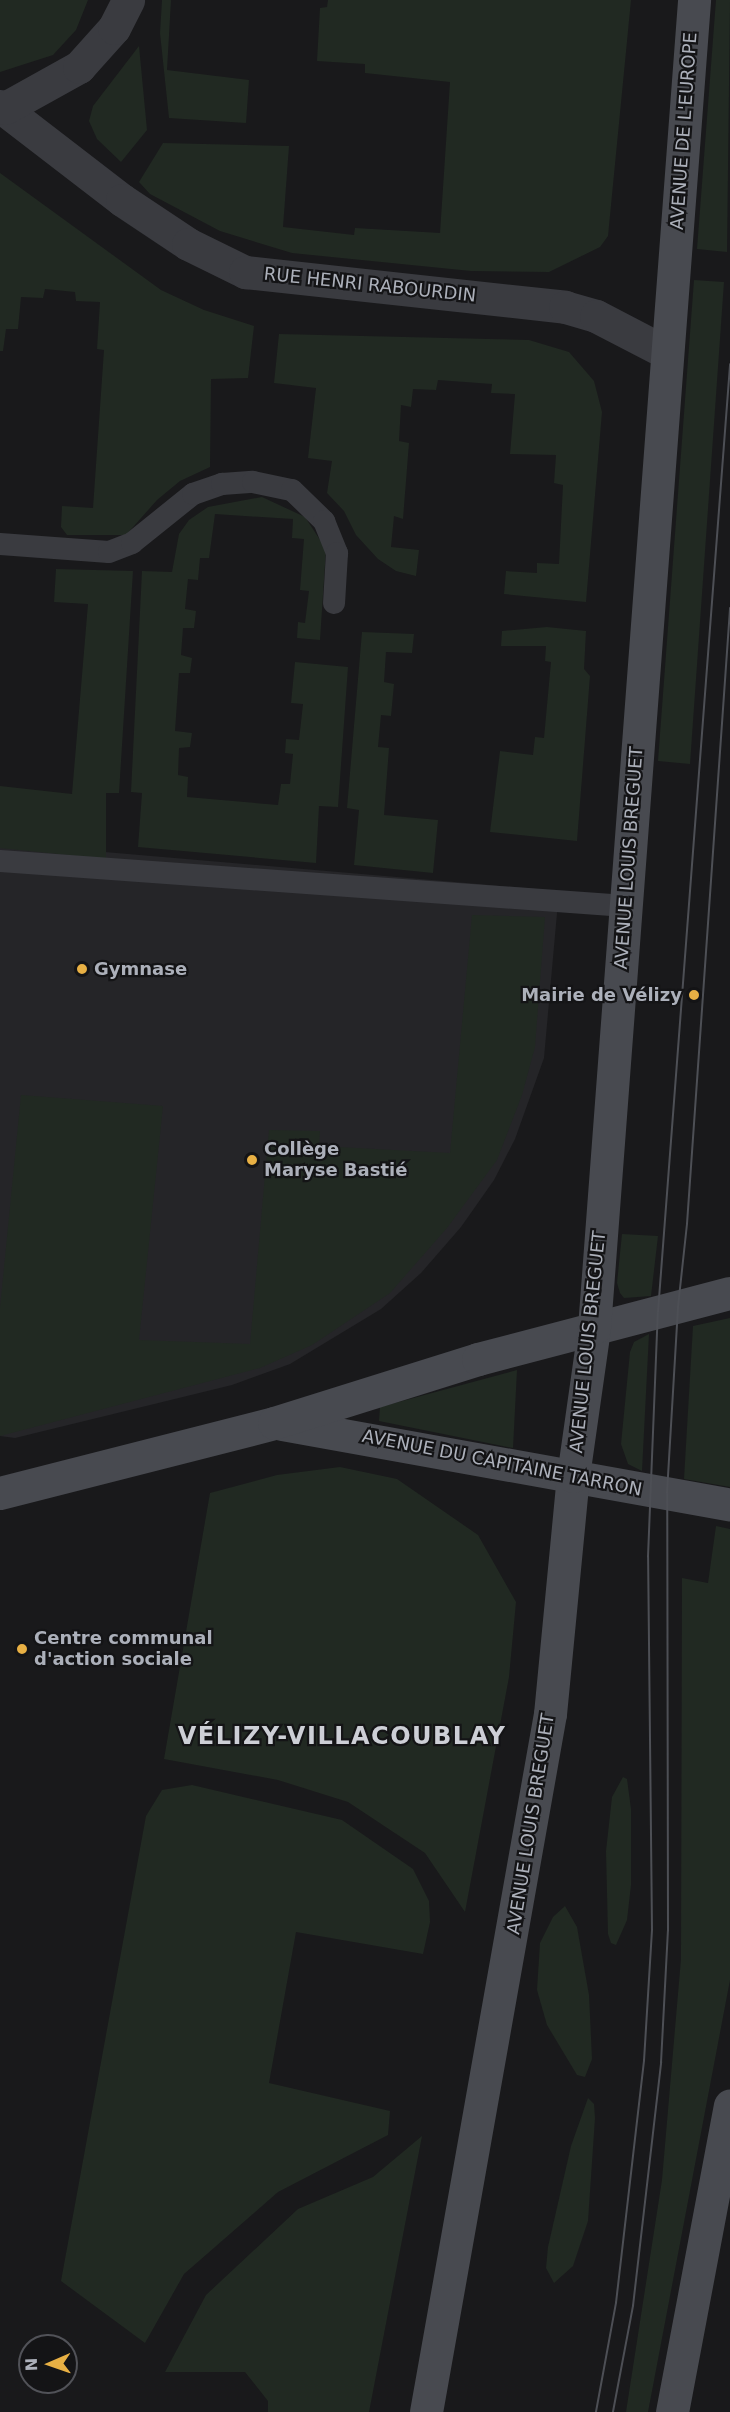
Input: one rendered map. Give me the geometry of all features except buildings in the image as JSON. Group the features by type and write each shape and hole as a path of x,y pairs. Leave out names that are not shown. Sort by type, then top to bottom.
{"main road":[{"name":"AVENUE DE L'EUROPE","path":"674,263 694,0"},
{"name":"AVENUE LOUIS BREGUET","path":"426,2412 550,1714 573,1476 594,1329 674,263"},
{"name":"AVENUE DU CAPITAINE TARRON","path":"0,1493 274,1423 478,1359 730,1293"},
{"name":"AVENUE DU CAPITAINE TARRON","path":"274,1423 730,1505"},
{"path":"672,2412 730,2105"}],"street":[{"name":"RUE HENRI RABOURDIN","path":"128,0 114,28 79,67 3,107 122,200 188,244 245,272 565,307 596,316 667,352"}],"lane":[{"path":"0,544 109,552 132,543 193,494 222,484 254,482 292,490 324,521 337,553 334,603"},
{"path":"0,861 625,906"}],"shaded area":[{"path":"0,0 88,0 76,30 53,55 0,72"},
{"path":"162,0 171,0 167,70 249,80 246,123 169,118 160,33"},
{"path":"328,0 631,0 608,236 600,247 549,272 471,271 292,253 220,231 150,194 139,182 163,143 289,146 283,227 354,235 355,228 440,233 450,82 365,73 365,64 317,61 320,8 327,7"},
{"path":"716,0 730,0 727,252 697,249"},
{"path":"139,46 147,130 121,162 97,139 89,121 93,106"},
{"path":"0,173 161,290 204,310 254,326 248,378 211,379 210,467 180,481 157,500 126,535 67,535 61,527 62,506 93,508 104,350 97,349 100,302 76,301 75,292 45,289 43,298 21,297 18,329 6,329 3,351 0,351"},
{"path":"694,280 724,282 690,764 658,761"},
{"path":"279,334 529,340 569,352 594,381 602,412 586,602 504,594 506,571 537,573 537,563 559,564 563,485 554,483 556,455 510,454 515,394 491,393 492,384 438,380 436,390 413,389 411,407 401,405 399,441 409,443 403,519 394,516 391,547 419,550 416,576 396,571 378,559 356,535 344,511 327,493 332,461 308,458 316,388 274,383"},
{"path":"262,497 305,517 326,549 320,640 297,638 298,622 305,623 309,591 300,590 304,539 292,538 293,519 215,514 209,558 200,558 198,580 188,579 185,609 196,611 194,628 183,628 181,655 192,658 190,673 179,673 175,731 192,733 190,747 179,748 178,775 188,777 187,797 278,805 281,784 290,784 293,754 285,753 286,739 299,740 303,704 291,703 295,662 348,667 338,807 319,806 316,863 138,847 142,793 131,792 142,571 172,572 179,534 189,520 208,507"},
{"path":"56,569 133,571 119,793 106,793 106,859 0,848 0,786 72,794 88,604 54,602"},
{"path":"547,627 586,631 584,669 590,676 577,841 490,832 500,751 533,755 535,737 544,738 551,662 545,661 546,646 501,646 502,631"},
{"path":"362,632 414,634 412,653 386,652 384,682 394,684 391,716 381,715 378,747 389,748 384,815 438,820 433,873 354,865 359,810 347,808"},
{"name":"Collège Maryse Bastié","path":"0,843 559,891 544,1058 515,1139 494,1180 461,1227 421,1273 381,1309 290,1364 232,1385 15,1438 0,1436"},
{"path":"472,915 545,917 535,1047 522,1095 497,1160 447,1228 390,1293 312,1345 260,1368 0,1436 0,1308 21,1095 163,1106 139,1340 250,1344 269,1130 320,1131 319,1146 450,1153"},
{"path":"622,1234 658,1236 651,1296 624,1298 620,1293 617,1283"},
{"path":"730,1318 730,1487 684,1479 693,1326"},
{"path":"649,1334 642,1471 628,1464 621,1444 630,1352 634,1342"},
{"path":"517,1370 513,1448 379,1421 380,1407"},
{"path":"340,1467 397,1479 478,1535 516,1602 509,1677 465,1912 425,1853 348,1802 278,1780 164,1759 210,1493 277,1475"},
{"path":"716,1526 730,1529 730,1980 648,2412 626,2412 662,2180 681,1959 682,1578 708,1583"},
{"path":"623,1777 627,1779 631,1809 631,1885 627,1920 616,1945 611,1943 608,1934 606,1851 612,1797"},
{"path":"192,1785 342,1820 413,1869 429,1901 430,1922 423,1954 296,1932 269,2083 390,2111 388,2135 278,2192 184,2274 145,2343 61,2281 146,1816 162,1790"},
{"path":"565,1906 577,1927 589,1995 592,2059 585,2077 577,2075 547,2025 537,1990 540,1943 553,1917"},
{"path":"588,2098 594,2104 595,2118 588,2221 573,2266 554,2283 546,2268 548,2247 571,2146"},
{"path":"422,2136 369,2412 268,2412 268,2401 245,2372 165,2372 206,2295 298,2209 373,2177"}],"tram line":[{"path":"596,2412 616,2303 644,2061 652,1930 648,1557 658,1312 730,365"},
{"path":"613,2412 633,2306 661,2063 668,1931 667,1493 678,1307 687,1224 730,609"}],"place":[{"name":"Gymnase","path":"82,969"},
{"name":"Mairie de Vélizy","path":"694,995"},
{"name":"Collège Maryse Bastié","path":"252,1160"},
{"name":"Centre communal d'action sociale","path":"22,1649"}],"district":[{"name":"VÉLIZY-VILLACOUBLAY","path":"342,1737"}]}
